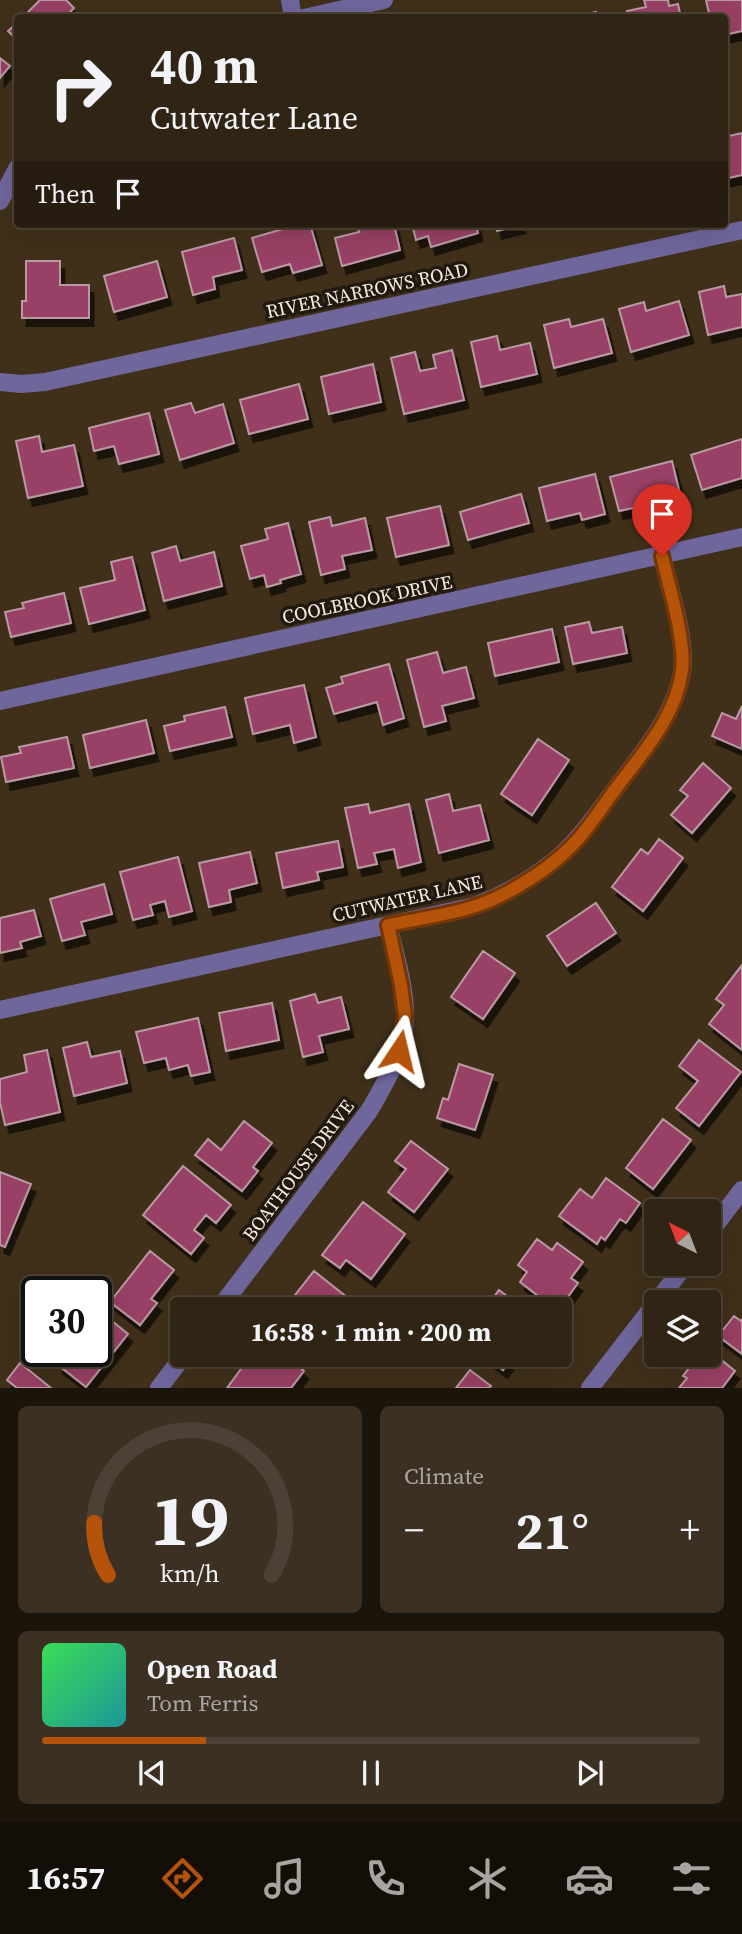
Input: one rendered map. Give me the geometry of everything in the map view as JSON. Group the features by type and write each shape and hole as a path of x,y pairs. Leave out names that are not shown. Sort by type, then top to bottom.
{"street":[{"path":"322,14 384,0"},
{"path":"0,201 14,175"},
{"name":"RIVER NARROWS ROAD","path":"0,382 45,382 742,230"},
{"name":"COOLBROOK DRIVE","path":"0,701 742,537"},
{"name":"CUTWATER LANE","path":"0,1010 475,906 502,896 527,881 579,838 651,741 677,695 682,650 662,556"},
{"name":"BOATHOUSE DRIVE","path":"228,1297 369,1111 386,1082 399,1051 405,1016 388,925"},
{"path":"721,1217 742,1190"},
{"path":"590,1388 676,1276"},
{"path":"159,1388 175,1367"}],"building":[{"path":"40,0 66,0 74,8 68,14 26,14"},
{"path":"644,0 668,0 669,6 678,4 680,14 627,14 627,11 646,7"},
{"path":"706,0 742,0 742,31 728,34 728,14 709,14"},
{"path":"14,26 14,37 8,31"},
{"path":"0,58 10,66 0,78"},
{"path":"742,133 742,175 728,178 728,136"},
{"path":"286,228 311,228 322,265 293,273 290,264 262,272 252,238"},
{"path":"358,228 395,228 400,250 342,266 335,238 359,232"},
{"path":"413,228 477,228 478,233 431,247 428,236 416,240"},
{"path":"234,238 242,270 213,277 215,289 193,295 182,252"},
{"path":"26,261 60,261 60,285 89,285 89,318 22,318 22,301 26,301"},
{"path":"157,261 167,297 114,312 104,276"},
{"path":"724,286 726,297 742,294 742,327 708,335 699,292"},
{"path":"679,301 689,335 631,352 619,309 644,302 646,311"},
{"path":"569,319 571,327 603,319 612,353 554,368 544,325"},
{"path":"497,336 500,350 530,343 537,374 481,387 471,342"},
{"path":"452,350 464,400 404,414 391,358 415,352 420,371 436,368 433,355"},
{"path":"373,364 381,402 329,414 321,377"},
{"path":"299,384 308,419 249,434 240,400"},
{"path":"191,403 195,413 223,404 234,443 180,460 165,410"},
{"path":"149,413 159,454 119,464 114,446 94,451 89,428"},
{"path":"39,436 42,452 74,445 83,486 28,498 16,441"},
{"path":"742,439 742,478 702,490 691,455"},
{"path":"672,461 679,490 640,500 642,506 619,511 610,477"},
{"path":"595,474 605,514 582,520 580,513 547,521 539,488"},
{"path":"521,494 529,523 468,540 460,512"},
{"path":"440,506 449,545 396,557 387,518"},
{"path":"330,517 332,526 365,518 372,550 342,556 345,569 321,575 309,522"},
{"path":"288,523 301,574 267,587 264,575 250,579 241,546 268,539 265,529"},
{"path":"176,546 180,561 214,552 222,586 164,601 152,553"},
{"path":"132,557 145,610 89,624 80,588 115,580 111,562"},
{"path":"64,593 71,623 11,637 5,612 24,608 22,603"},
{"path":"589,622 592,633 622,627 627,653 573,664 565,627"},
{"path":"552,629 559,662 495,676 488,643"},
{"path":"437,652 443,673 466,667 474,698 442,706 446,721 424,727 407,660"},
{"path":"389,664 404,718 383,725 377,702 334,714 326,688 343,683 341,677"},
{"path":"304,685 316,737 294,743 290,725 253,734 245,698"},
{"path":"742,706 742,749 712,736 722,713 736,719"},
{"path":"225,707 232,737 170,751 164,726 185,721 184,716"},
{"path":"146,720 154,753 90,768 83,735"},
{"path":"67,737 74,768 6,782 1,757 21,753 19,747"},
{"path":"538,739 569,760 532,815 501,794"},
{"path":"703,763 731,788 692,833 671,815 688,796 680,790"},
{"path":"449,794 453,811 480,805 489,840 439,853 426,800"},
{"path":"368,804 370,813 409,804 421,862 398,868 394,849 374,853 377,864 358,868 345,808"},
{"path":"659,839 683,858 643,911 612,887 641,849 648,854"},
{"path":"338,841 343,867 317,872 319,880 283,888 276,853"},
{"path":"250,852 257,883 229,890 231,902 209,907 199,863"},
{"path":"178,857 192,911 169,917 165,901 150,905 153,915 133,920 120,872"},
{"path":"104,884 112,914 81,922 85,935 62,941 50,899"},
{"path":"596,903 616,933 567,966 547,936"},
{"path":"34,910 41,936 20,942 22,948 0,953 0,918"},
{"path":"483,951 515,973 483,1019 451,997"},
{"path":"742,965 742,1050 709,1024 724,1005 716,999"},
{"path":"315,994 318,1003 341,997 349,1029 319,1036 323,1052 303,1057 290,1001"},
{"path":"272,1003 279,1040 226,1051 219,1013"},
{"path":"198,1018 210,1072 191,1076 188,1065 169,1070 166,1058 144,1063 136,1032"},
{"path":"699,1040 741,1072 699,1126 676,1108 698,1081 679,1066"},
{"path":"87,1042 91,1057 120,1051 127,1083 74,1096 63,1048"},
{"path":"47,1050 60,1112 5,1125 0,1102 0,1079 27,1072 24,1055"},
{"path":"459,1064 493,1075 475,1130 437,1118 443,1098 448,1100"},
{"path":"663,1119 691,1140 653,1189 626,1168"},
{"path":"244,1121 272,1143 253,1167 258,1171 242,1191 195,1155 208,1139 221,1150"},
{"path":"411,1141 448,1169 414,1212 388,1192 406,1169 395,1161"},
{"path":"183,1166 231,1205 216,1223 206,1215 194,1230 204,1238 191,1254 143,1215"},
{"path":"0,1172 31,1184 5,1247 0,1245"},
{"path":"606,1178 640,1203 626,1223 620,1219 605,1240 601,1237 597,1244 559,1216 580,1189 592,1198"},
{"path":"363,1202 405,1234 371,1279 346,1260 340,1268 322,1255"},
{"path":"537,1239 552,1250 557,1243 583,1262 571,1278 578,1283 568,1297 539,1297 520,1282 527,1272 518,1265"},
{"path":"150,1251 174,1270 151,1299 157,1303 140,1325 112,1304 112,1299"},
{"path":"314,1271 347,1297 293,1297"},
{"path":"499,1290 508,1297 494,1297"},
{"path":"734,1316 741,1321 742,1319 742,1354 721,1338 721,1332"},
{"path":"112,1321 128,1334 112,1354"},
{"path":"721,1360 735,1371 722,1388 679,1388 687,1378 683,1376 690,1367 721,1367"},
{"path":"20,1363 21,1367 25,1367 51,1388 17,1388 7,1380"},
{"path":"61,1367 102,1367 86,1387"},
{"path":"242,1367 299,1367 304,1371 291,1388 227,1388"},
{"path":"470,1370 491,1386 456,1388"}],"route":[{"path":"399,1051 405,1016 388,925 475,906 502,896 554,861 579,838 637,760 677,695 682,650 662,556"}]}
